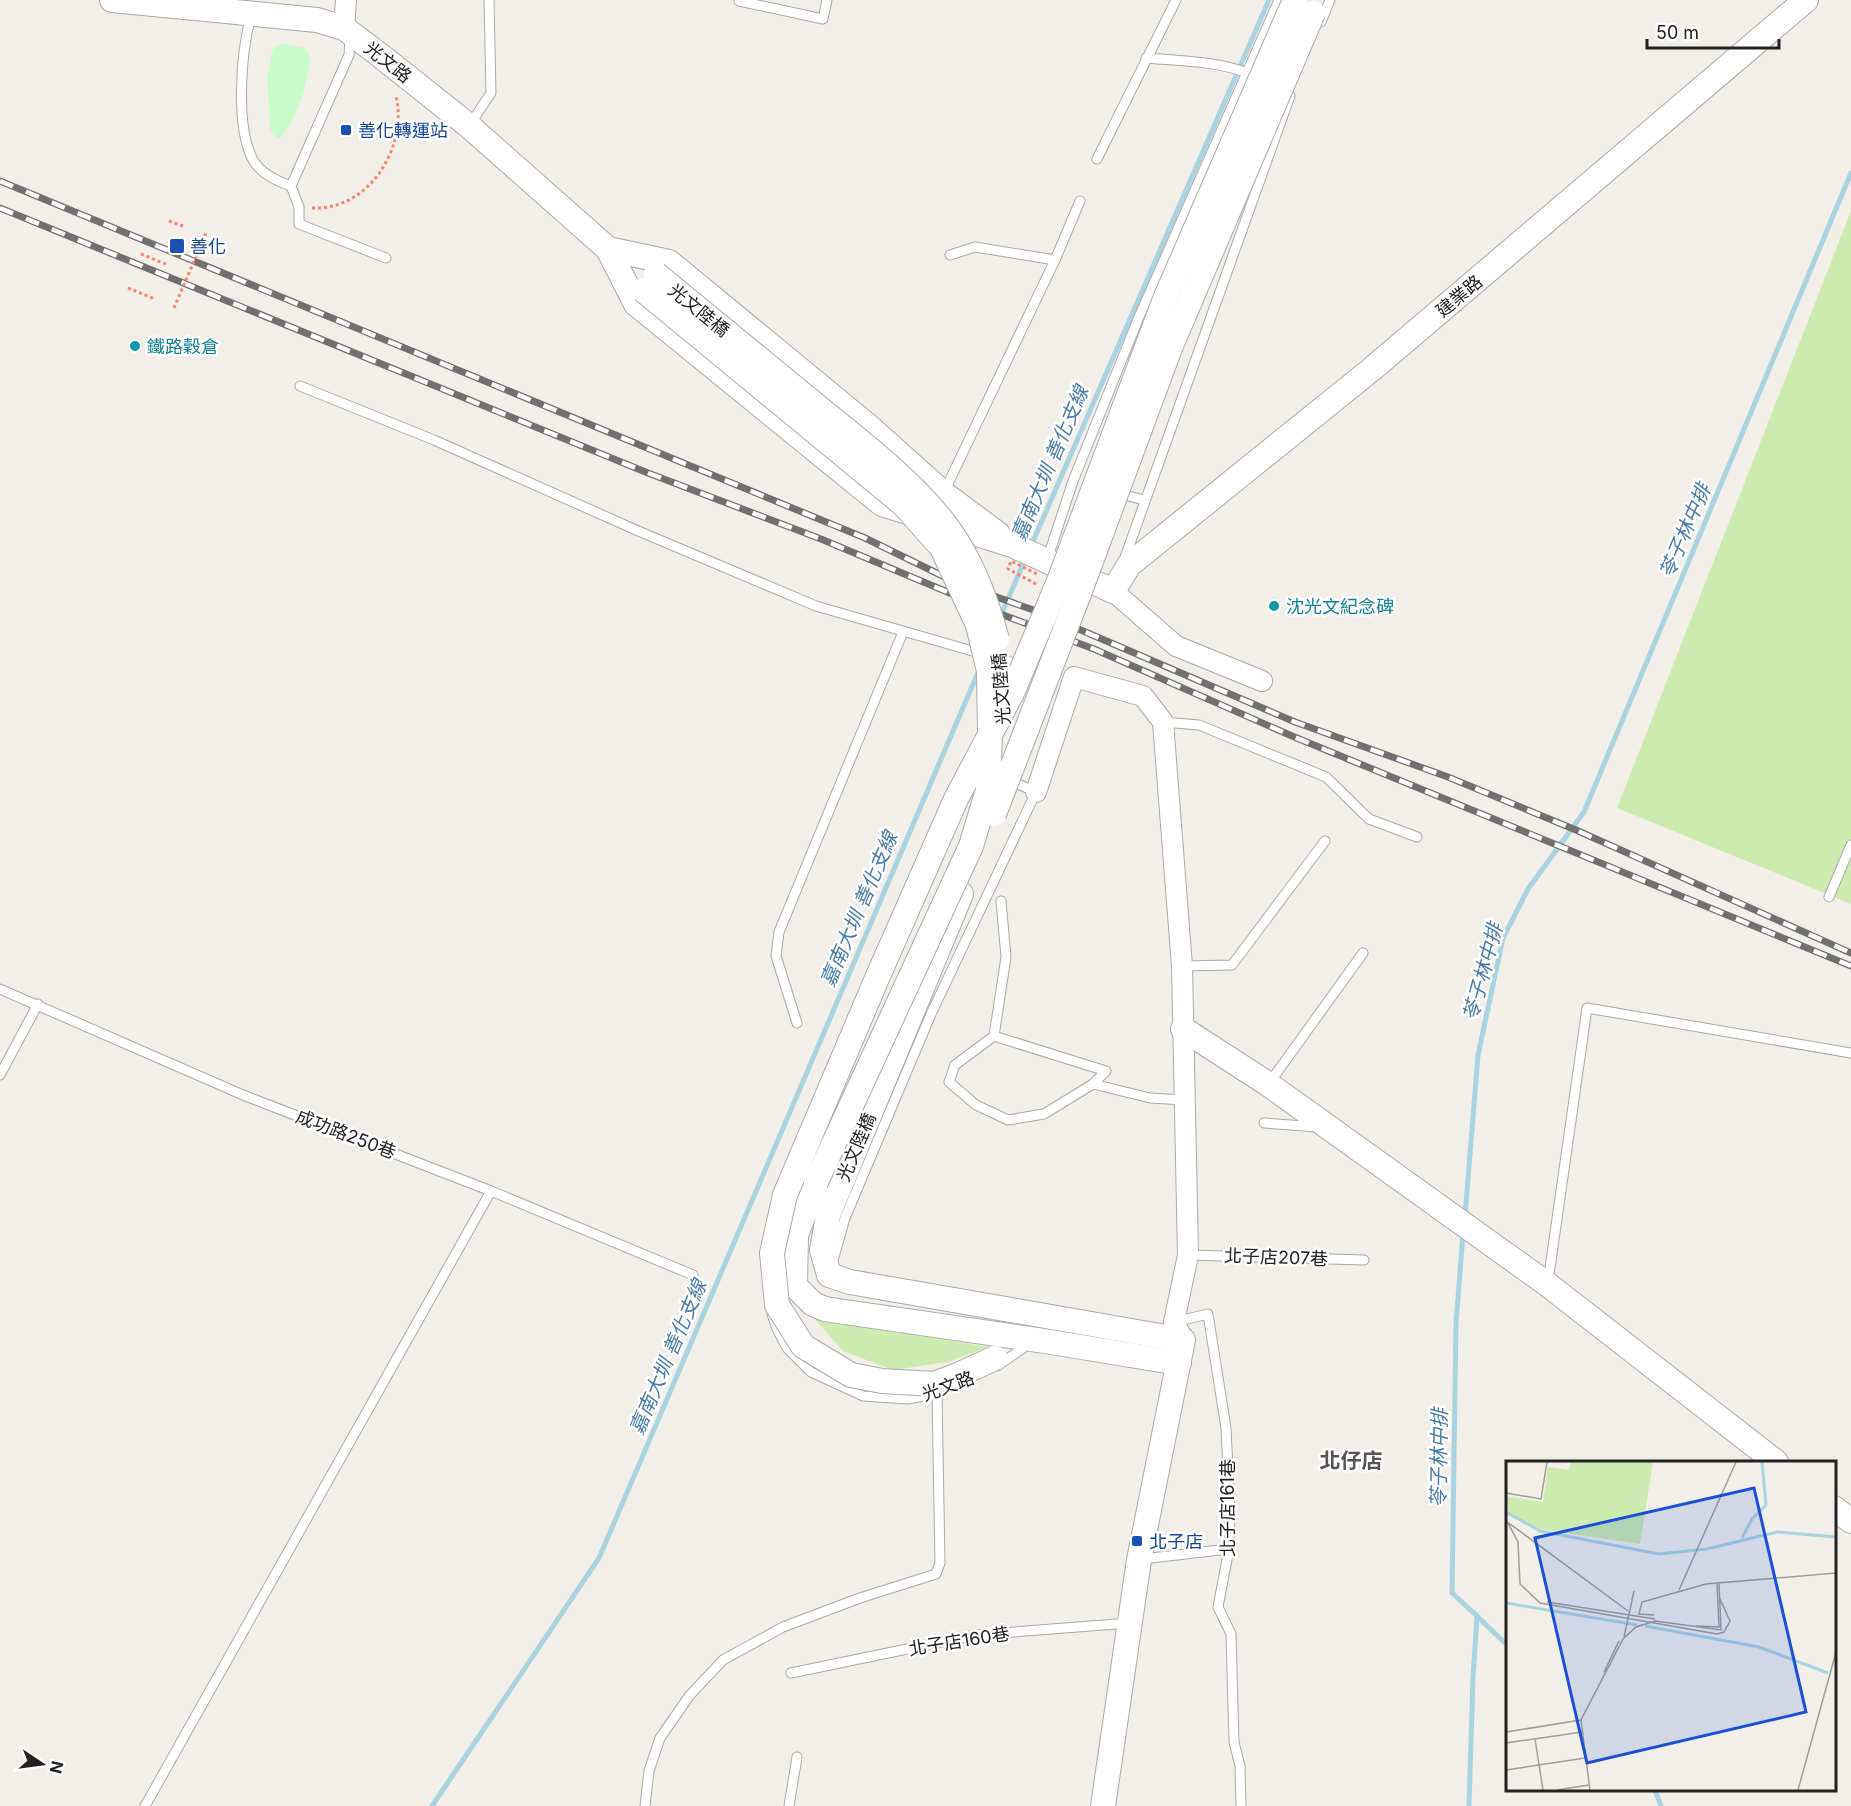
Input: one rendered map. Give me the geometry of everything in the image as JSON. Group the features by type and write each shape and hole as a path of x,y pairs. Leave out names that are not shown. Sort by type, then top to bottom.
{"street":[{"name":"光文路","path":"112,0 252,7 344,28 469,126 608,249"},
{"path":"344,28 346,0"},
{"name":"建業路","path":"1113,591 1129,565 1372,369 1806,0"},
{"path":"991,822 1170,348 1315,9"},
{"path":"1045,1341 995,1358 934,1384 882,1381 851,1375 803,1346 777,1305 772,1253 785,1195 956,799 1012,693 1059,581 1165,298 1315,9"},
{"path":"608,249 636,304 882,504 1012,545 1113,591 1176,646 1262,681"},
{"path":"608,249 650,282"},
{"path":"608,249 669,262 867,425 943,493 1012,545"},
{"name":"光文陸橋","path":"650,282 855,436 906,481 945,524 971,567 987,604 1000,651 1005,746 999,793 991,822 828,1215 822,1250 829,1275"},
{"name":"光文陸橋","path":"650,282 904,505 942,548 978,625 989,670 988,790 971,846 816,1182 796,1235 795,1286 813,1304 819,1306 1045,1341 1179,1342"},
{"path":"934,521 943,493"},
{"path":"1036,792 1066,675 1143,696 1163,722 1182,966 1188,1255 1179,1342 1139,1560 1102,1806"},
{"path":"1183,1029 1268,1084 1547,1284 1775,1461"},
{"path":"829,1275 850,1282 1179,1342"},
{"path":"1836,1510 1851,1521"}],"lane":[{"path":"469,126 491,93 489,0"},
{"path":"739,1 823,19 827,0"},
{"path":"1097,159 1176,0"},
{"path":"1046,561 1073,481 1139,317 1279,0"},
{"path":"252,7 244,39 241,79 244,129 254,160 260,168 275,180 291,186"},
{"path":"344,28 350,37 349,55 291,186 298,207 299,224 386,258"},
{"path":"1146,58 1206,63 1235,68 1248,73"},
{"path":"1113,591 1292,91"},
{"path":"943,493 1080,201"},
{"path":"950,255 975,247 1054,260"},
{"path":"300,386 434,440 816,606 1002,661 1066,675"},
{"path":"1073,481 1144,500"},
{"path":"797,1023 776,956 780,932 903,632"},
{"path":"1163,722 1199,725 1326,777 1369,819 1417,837"},
{"path":"829,1275 844,1218 931,1014 1036,792 971,762 960,770 937,816"},
{"name":"光文路","path":"928,837 773,1205 765,1258 765,1282 777,1329 787,1348 812,1372 863,1396 908,1399 937,1394 995,1368 1022,1349"},
{"path":"1182,966 1232,965 1325,841"},
{"path":"1829,897 1851,845"},
{"path":"994,1036 1106,1071 1094,1084 1044,1114 1008,1120 976,1105 949,1082 955,1065 994,1036 1006,957 1001,901"},
{"path":"1268,1084 1363,953"},
{"name":"成功路250巷","path":"0,989 39,1004 243,1095 492,1191 693,1275"},
{"path":"0,1075 39,1004"},
{"path":"1547,1284 1587,1008 1851,1053"},
{"path":"1094,1084 1150,1098 1184,1100"},
{"path":"1264,1123 1329,1128"},
{"path":"145,1806 492,1191"},
{"path":"770,1307 796,1235"},
{"name":"北子店207巷","path":"1188,1255 1364,1260"},
{"name":"北子店161巷","path":"1179,1342 1209,1314 1226,1428 1230,1511 1230,1549 1218,1607 1231,1634 1234,1742 1239,1766 1241,1806"},
{"path":"645,1806 650,1771 660,1738 690,1695 723,1660 783,1627 860,1598 936,1574 940,1563 937,1394"},
{"path":"1139,1560 1230,1549"},
{"name":"北子店160巷","path":"791,1674 975,1635 1129,1623"},
{"path":"789,1806 797,1757"}],"path":[{"path":"298,207 337,206 368,186 381,173 397,136 399,106 394,86"},
{"path":"169,221 183,226"},
{"path":"174,308 206,232"},
{"path":"141,254 168,265"},
{"path":"128,288 154,299"}],"green space":[{"path":"281,44 304,48 309,55 309,64 308,75 295,114 290,125 278,138 271,133 267,77 273,49"},
{"path":"1851,211 1851,904 1617,808"},
{"path":"813,1317 988,1347 948,1362 893,1370 843,1351"}],"waterway":[{"name":"嘉南大圳 善化支線","path":"1031,546 1269,0"},
{"name":"苓子林中排","path":"1465,1216 1478,1055 1503,938 1528,889 1584,812 1851,173"},
{"name":"嘉南大圳 善化支線","path":"999,620 1026,557"},
{"name":"嘉南大圳 善化支線","path":"432,1806 599,1558 980,668"},
{"name":"苓子林中排","path":"1463,1234 1456,1323 1452,1593 1477,1616 1469,1806"},
{"path":"1477,1616 1506,1644"},
{"path":"1655,1791 1661,1806"}],"railway":[{"path":"0,181 865,538 957,583 1039,612 1295,722 1448,777 1576,830 1851,953"},
{"path":"0,208 648,473 821,539 995,612 1094,649 1292,736 1851,966"}],"place":[{"name":"善化轉運站","path":"346,130"},
{"name":"善化","path":"177,246"},
{"name":"鐵路穀倉","path":"135,346"},
{"name":"沈光文紀念碑","path":"1274,606"},
{"name":"北子店","path":"1137,1541"}],"district":[{"name":"北仔店","path":"1351,1460"}]}
